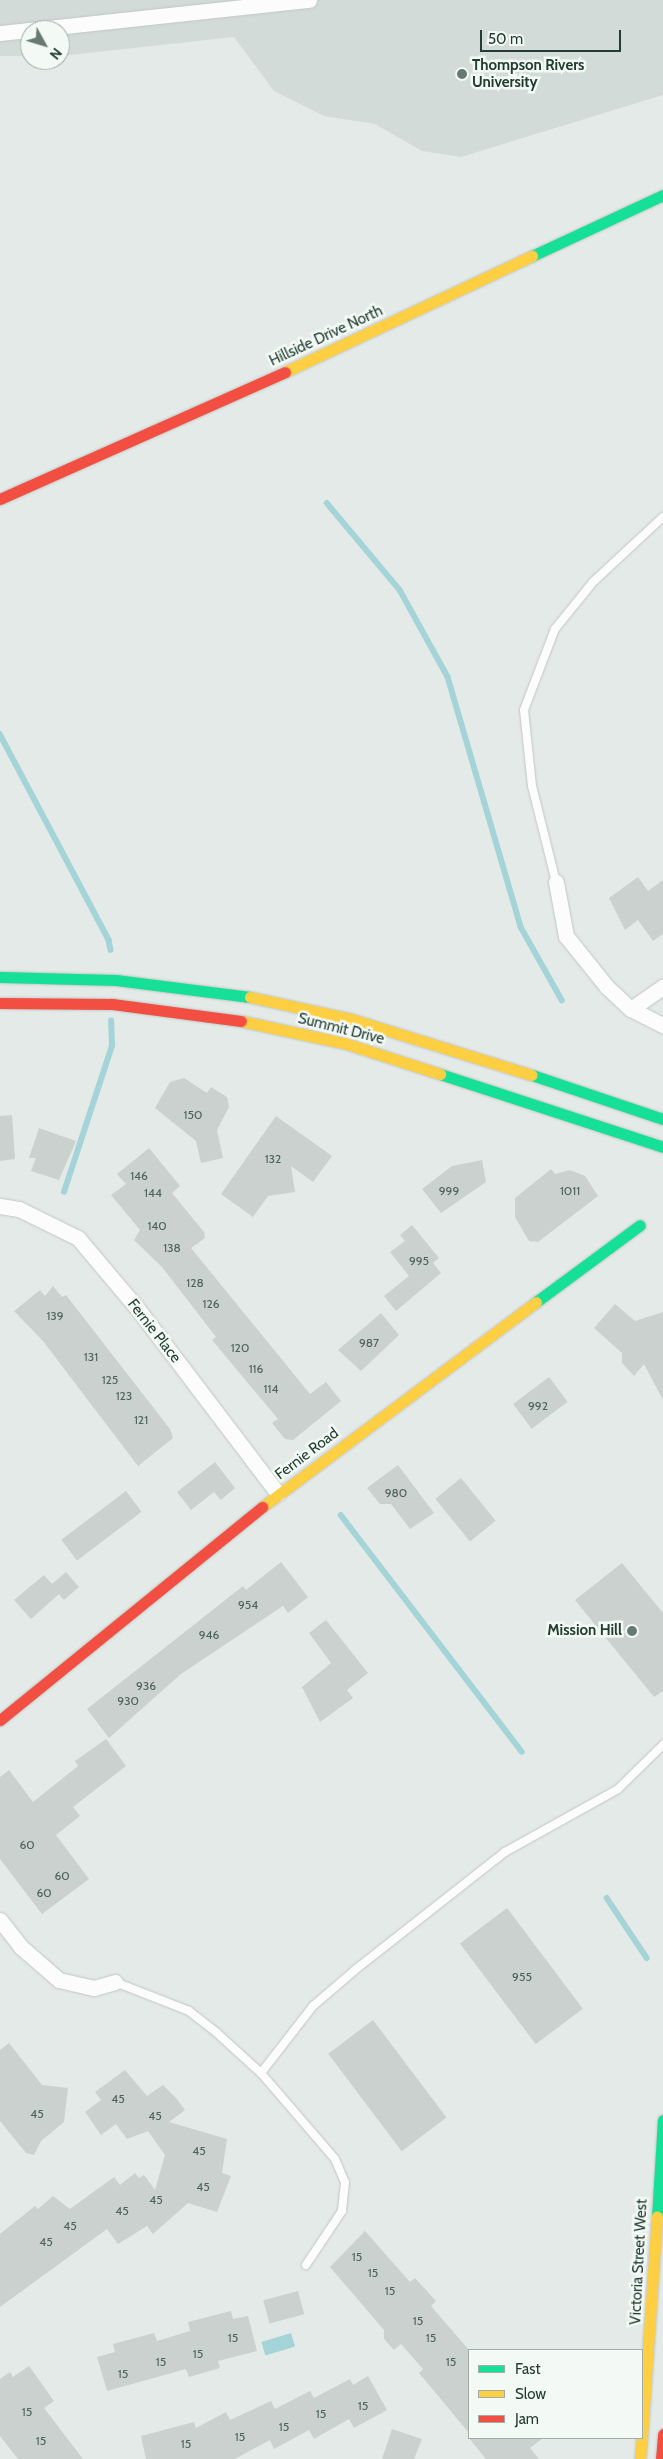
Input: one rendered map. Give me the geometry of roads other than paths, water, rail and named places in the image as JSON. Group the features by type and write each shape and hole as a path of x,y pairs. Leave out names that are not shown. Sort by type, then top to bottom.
{"main road":[{"name":"Hillside Drive North","path":"0,499 190,416 663,195"},
{"name":"Summit Drive","path":"0,977 116,980 237,994 351,1019 454,1049 663,1119"},
{"name":"Summit Drive","path":"0,1003 112,1004 232,1019 344,1043 663,1147"},
{"name":"Fernie Road","path":"0,1720 278,1494 640,1225"},
{"name":"Victoria Street West","path":"643,2422 663,2120"},
{"path":"660,2459 663,2434"},
{"name":"Victoria Street West","path":"640,2459 642,2439"}],"street":[{"path":"0,33 309,0"},
{"path":"556,882 566,936 631,1009 663,1025"},
{"path":"631,1009 663,987"},
{"name":"Fernie Place","path":"0,1206 19,1209 78,1238 137,1308 278,1494"},
{"path":"0,1920 21,1946 59,1980 94,1988 115,1982"}],"lane":[{"path":"556,882 532,786 524,710 555,629 593,582 663,517"},
{"path":"261,2073 313,2006 355,1970 504,1852 618,1790 663,1745"},
{"path":"115,1982 189,2011 261,2073 335,2160 345,2182 342,2210 306,2265"}],"water":[{"path":"291,2333 295,2346 265,2355 261,2342"}],"waterway":[{"path":"327,503 400,590 448,677 521,927 562,1000"},
{"path":"0,734 109,940 111,950"},
{"path":"64,1192 112,1046 111,1021"},
{"path":"341,1515 522,1752"},
{"path":"607,1898 647,1958"}],"place":[{"name":"Thompson Rivers University","path":"462,74"},
{"name":"Mission Hill","path":"632,1631"}]}
